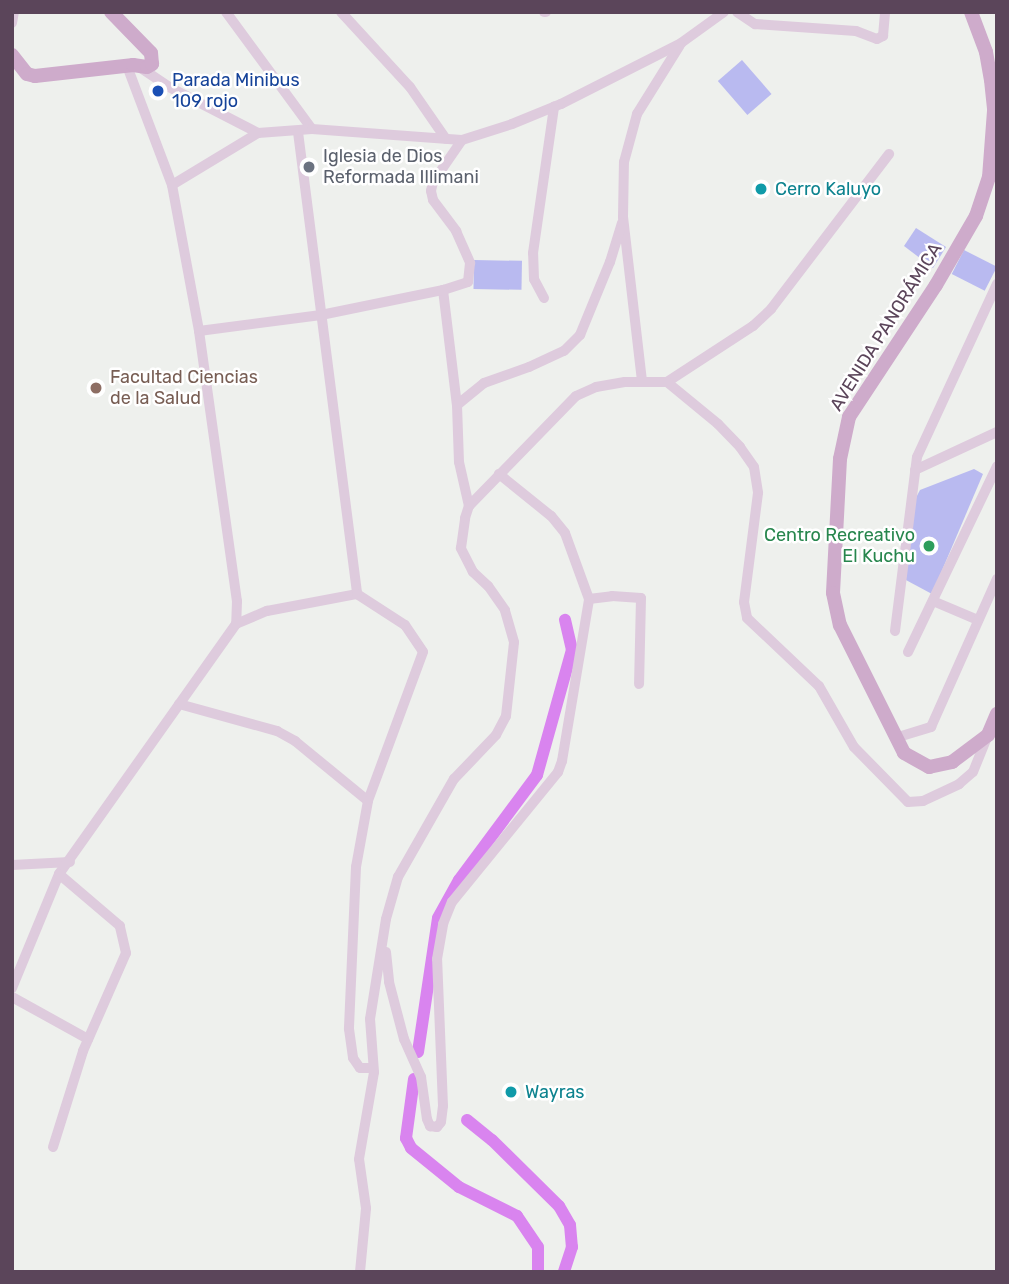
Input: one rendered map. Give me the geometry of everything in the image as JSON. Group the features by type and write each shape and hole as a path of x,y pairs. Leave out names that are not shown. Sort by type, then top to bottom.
{"main road":[{"path":"12,55 27,74 35,76 152,64 151,53 111,12"},
{"name":"AVENIDA PANORÁMICA","path":"971,12 986,52 991,80 993,111 989,177 976,216 936,285 849,417 840,459 835,609 904,753 929,767 952,762 988,735"},
{"path":"988,735 997,714"}],"street":[{"path":"12,23 14,12"},
{"path":"226,12 312,129"},
{"path":"341,12 410,87 446,139"},
{"path":"134,67 258,133 312,129 461,140 554,107 681,43 724,12"},
{"path":"737,12 755,24 856,31 877,39 883,36 887,20 885,12"},
{"path":"642,381 623,217 624,162 633,124 681,43"},
{"path":"151,53 169,87"},
{"path":"134,67 172,185 199,331 237,601 236,624"},
{"path":"544,298 534,279 533,253 554,107"},
{"path":"298,132 357,594"},
{"path":"172,185 258,133"},
{"path":"199,331 321,315 443,290 468,282 470,263 457,231 433,200 431,191 433,182 461,140"},
{"path":"360,1272 366,1208 359,1159 373,1068 370,1019 384,932 398,877 454,779 496,735 506,716 514,642 505,611 488,586 473,572 461,548 464,518 469,506 576,396 596,387 642,381 667,382 753,326 771,309 890,154"},
{"path":"457,405 484,383 529,368 564,351 580,335 610,262 623,217"},
{"path":"895,631 915,470 922,443 997,284"},
{"path":"443,290 457,405 460,462 469,506"},
{"path":"667,382 718,424 754,467 758,493 744,602 747,618 819,686 863,759 884,774 908,802 923,801 959,784 974,772 988,735"},
{"path":"915,470 997,432"},
{"path":"908,652 997,466"},
{"path":"384,932 394,1004 404,1039 421,1077 427,1099 427,1119 430,1126 436,1127 441,1122 443,1106 437,959 443,924 452,902 558,772 589,599 565,533 551,516 499,474"},
{"path":"895,738 931,727 997,579"},
{"path":"12,988 59,874 236,624 267,611 357,594 405,625 423,652 369,801 356,867 349,1028 353,1058 360,1068 373,1068"},
{"path":"589,599 612,596 641,598 639,684"},
{"path":"933,601 978,620"},
{"path":"179,704 277,731 295,741 369,801"},
{"path":"12,865 69,862"},
{"path":"53,1147 88,1039 126,953 120,926 59,874"},
{"path":"12,997 88,1039"}],"shaded area":[{"path":"742,60 772,94 747,115 718,81"},
{"path":"916,228 946,247 933,268 904,246"},
{"path":"964,250 997,267 985,291 952,274"},
{"path":"474,260 522,261 521,290 473,289"},
{"name":"Centro Recreativo El Kuchu","path":"974,469 983,474 932,594 904,579 908,513 920,490"}],"waterway":[{"path":"418,1052 438,918 459,880 537,775 572,650 565,620"},
{"path":"414,1079 406,1138 411,1148 459,1187 517,1216 538,1247 538,1272"},
{"path":"467,1120 492,1140 559,1206 570,1225 572,1247 564,1272"}],"place":[{"name":"Parada Minibus 109 rojo","path":"158,91"},
{"name":"Iglesia de Dios Reformada Illimani","path":"309,167"},
{"name":"Cerro Kaluyo","path":"761,189"},
{"name":"Facultad Ciencias de la Salud","path":"96,388"},
{"name":"Centro Recreativo El Kuchu","path":"929,546"},
{"name":"Wayras","path":"511,1092"}]}
